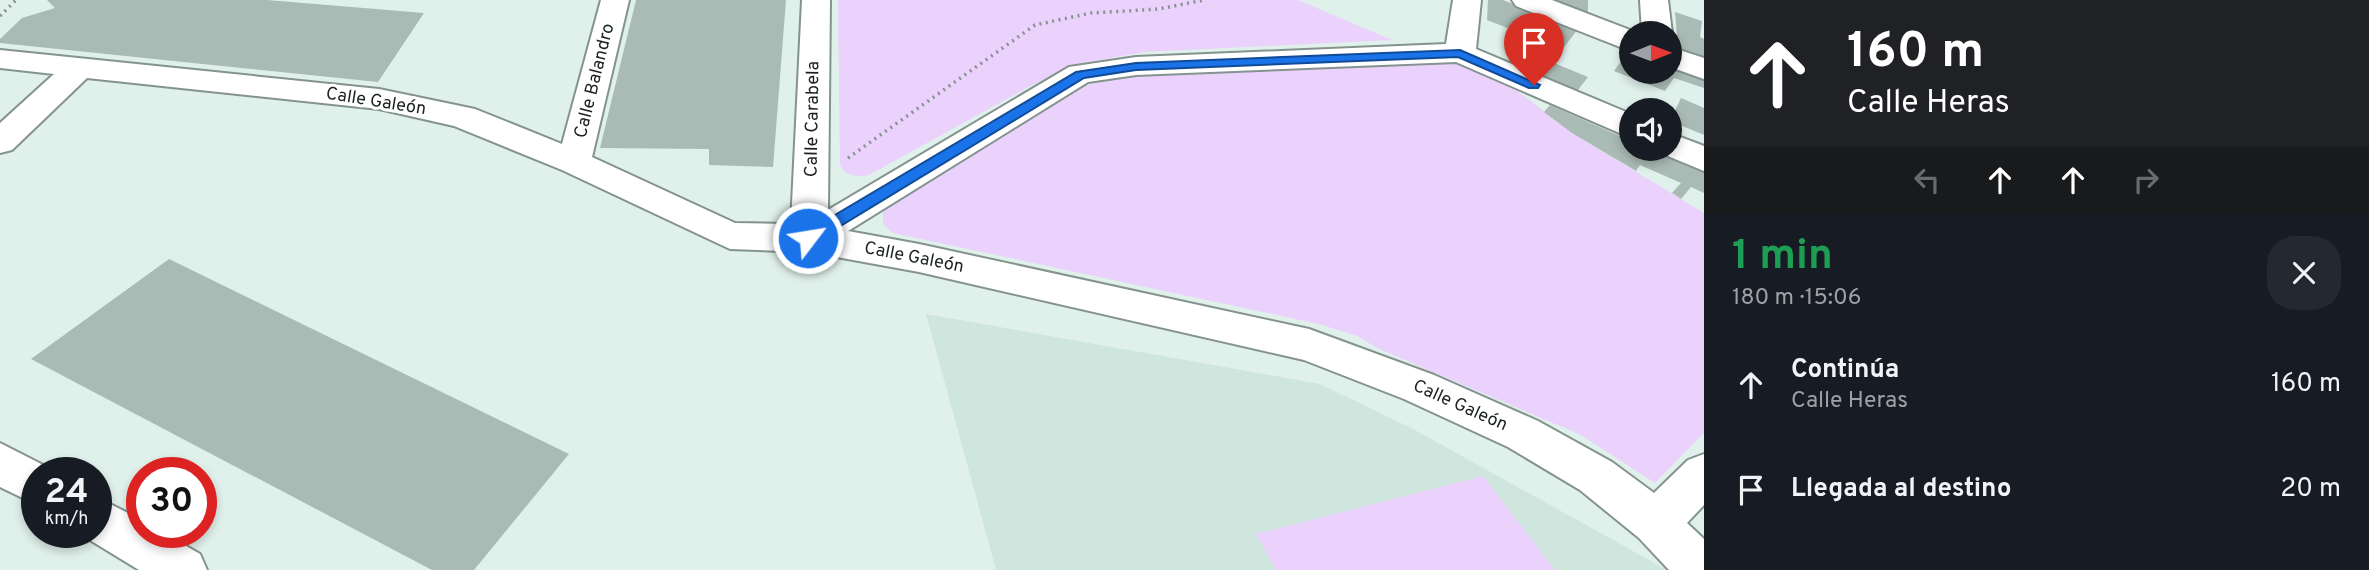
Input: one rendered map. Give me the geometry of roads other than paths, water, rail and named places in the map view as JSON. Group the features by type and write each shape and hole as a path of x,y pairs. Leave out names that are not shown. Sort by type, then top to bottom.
{"street":[{"name":"Calle Balandro","path":"574,162 615,0"},
{"name":"Calle Carabela","path":"808,238 816,0"},
{"path":"1460,54 1467,0"},
{"path":"1526,0 1619,36"},
{"path":"1654,0 1656,21"},
{"path":"808,238 1080,74 1136,66 1460,54 1619,122"},
{"name":"Calle Galeón","path":"0,59 379,99 463,117 574,162 730,236 808,238 919,258 1308,345 1419,387 1523,433 1596,476 1656,523 1702,570"},
{"path":"1682,61 1704,69"},
{"path":"0,142 80,66"},
{"path":"1682,149 1704,159"},
{"path":"0,463 21,475"},
{"path":"1656,523 1704,474"},
{"path":"112,528 183,570"}]}
